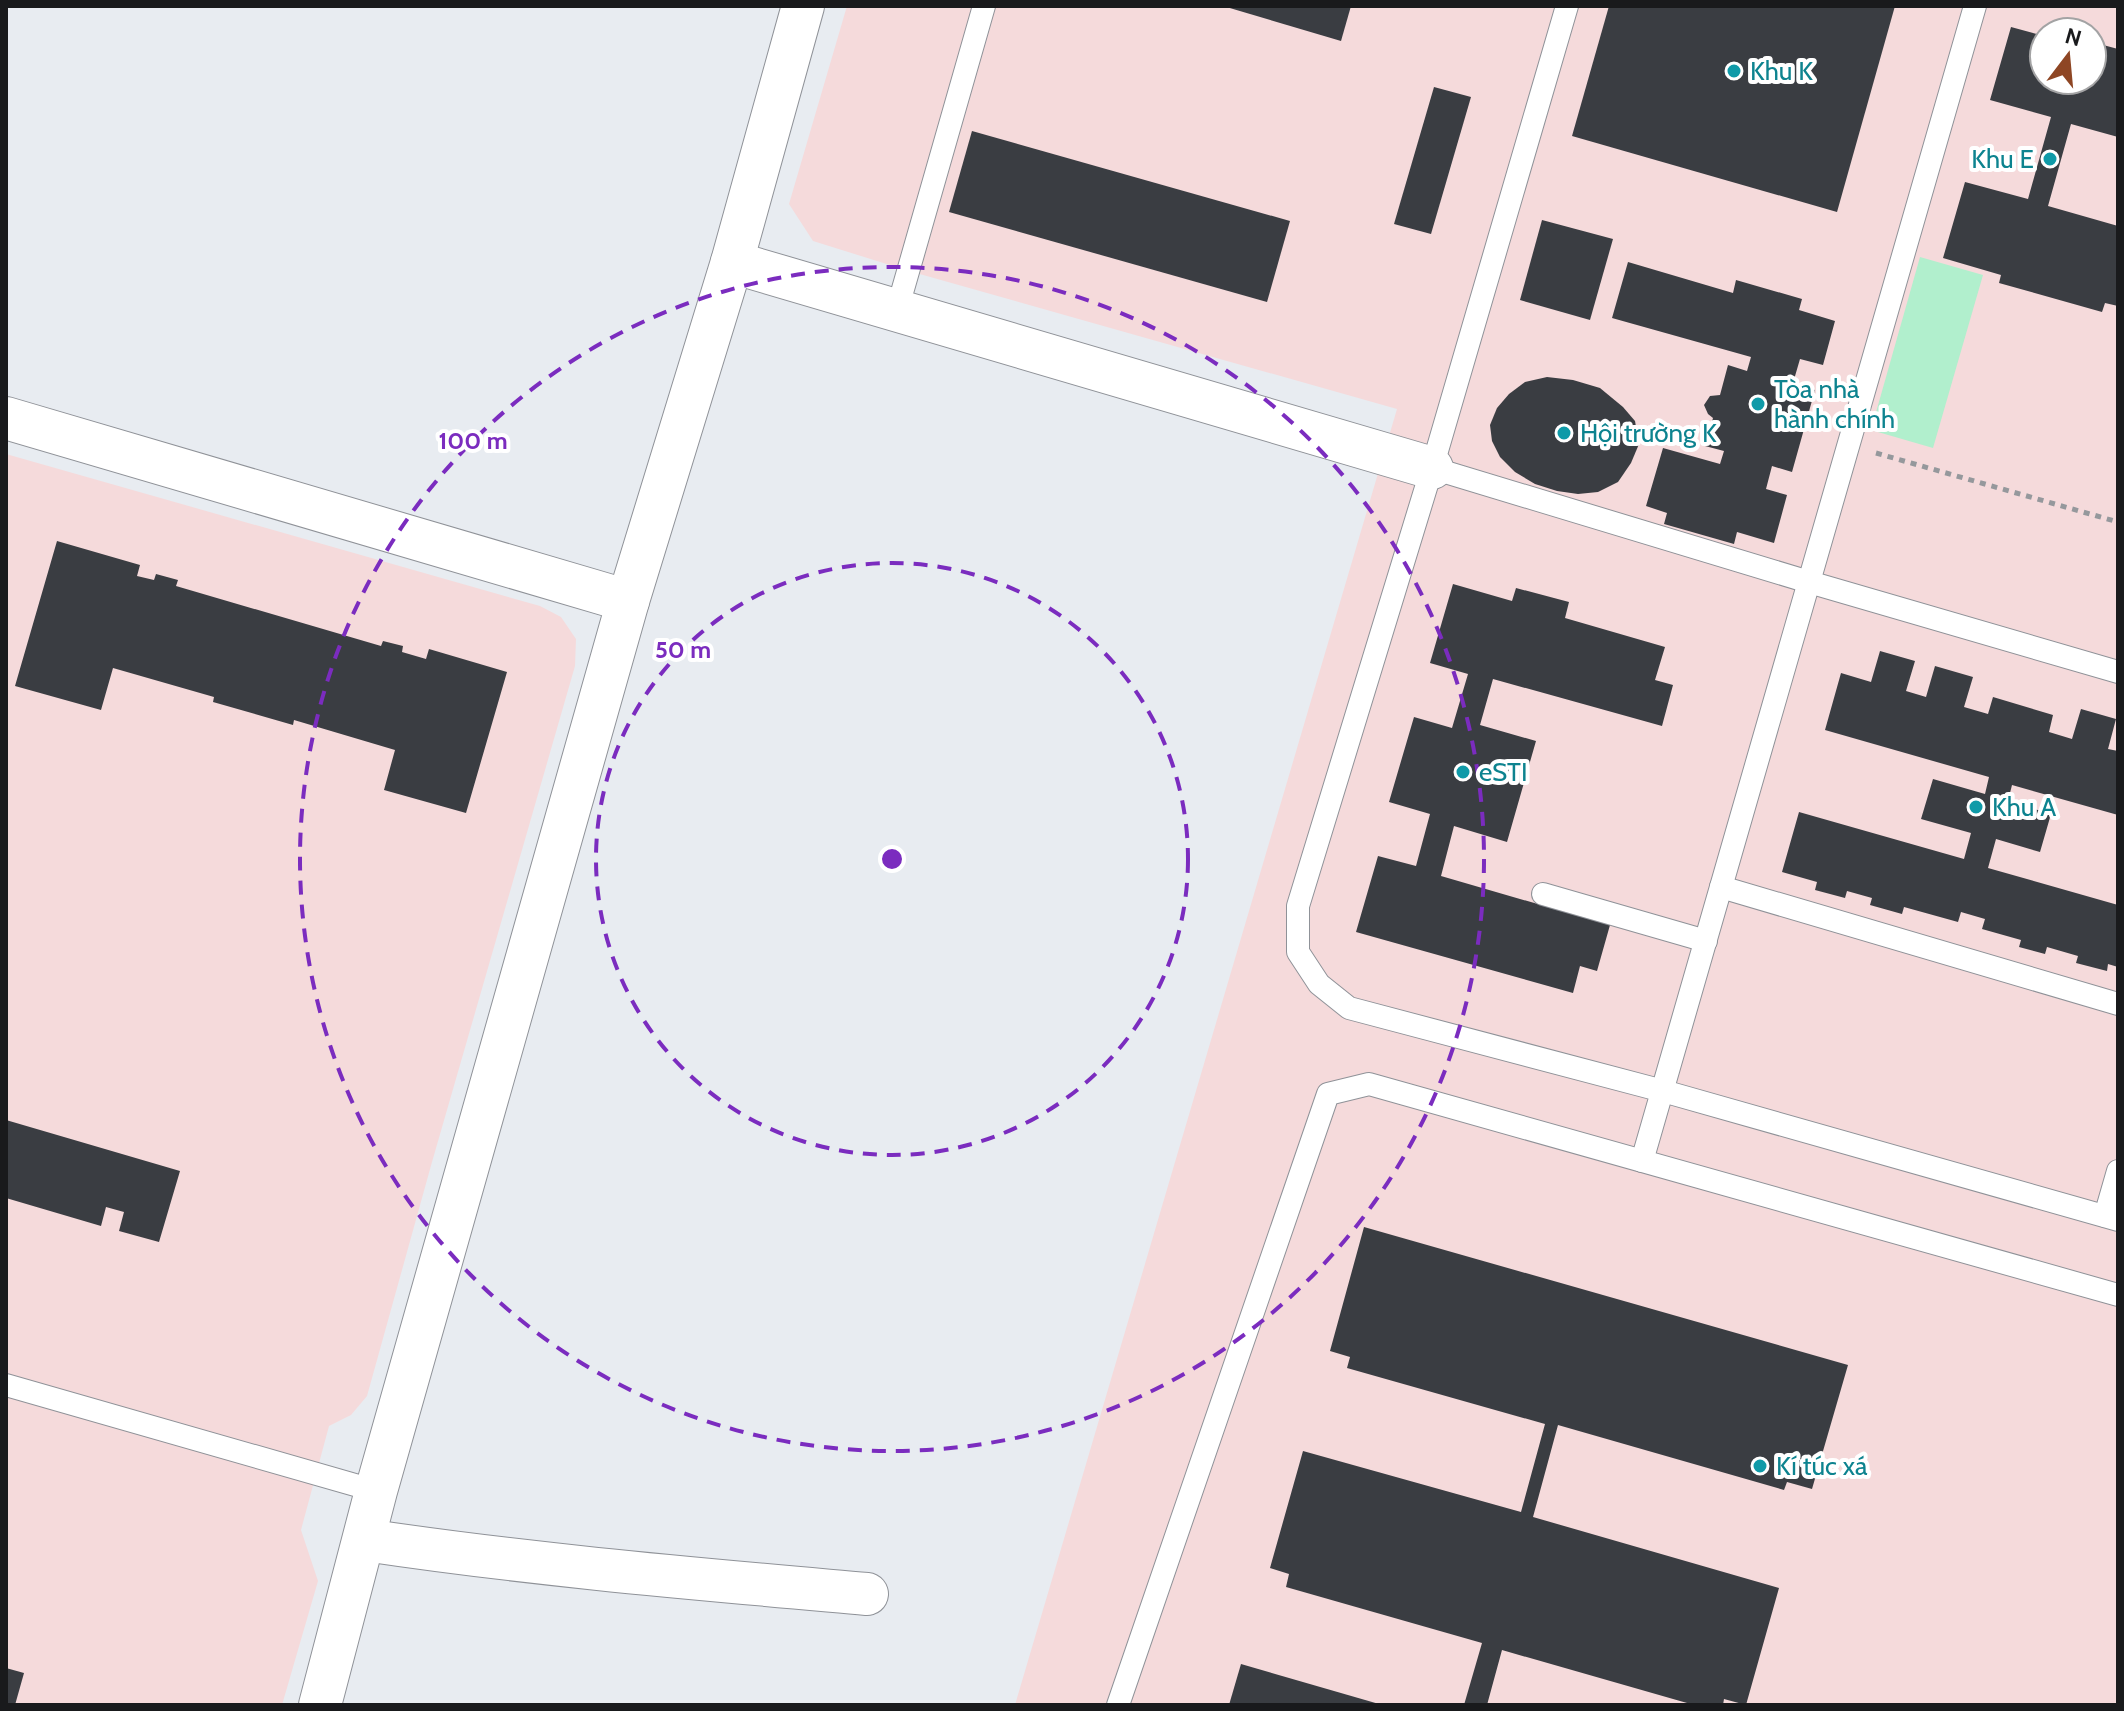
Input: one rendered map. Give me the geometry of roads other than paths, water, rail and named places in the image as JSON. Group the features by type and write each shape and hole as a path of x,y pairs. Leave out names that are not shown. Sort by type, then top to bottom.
{"street":[{"path":"320,1705 376,1491 628,601 732,262 803,6"},
{"path":"732,262 1432,468"},
{"path":"6,418 628,601"},
{"path":"365,1540 635,1574 867,1594"}],"lane":[{"path":"897,310 984,6"},
{"path":"1567,6 1432,468 1298,906 1298,952 1319,984 1349,1008 1663,1091 2111,1218 2118,1171"},
{"path":"1642,1161 1975,6"},
{"path":"1432,468 2118,672"},
{"path":"1721,887 2118,1004"},
{"path":"1543,894 1706,941"},
{"path":"1118,1705 1328,1094 1369,1084 2118,1295"},
{"path":"6,1385 376,1491"}],"place":[{"name":"Khu K","path":"1734,71"},
{"name":"Khu E","path":"2050,159"},
{"name":"Tòa nhà hành chính","path":"1758,404"},
{"name":"Hội trường K","path":"1564,433"},
{"name":"eSTI","path":"1463,772"},
{"name":"Khu A","path":"1976,807"},
{"name":"Kí túc xá","path":"1760,1466"}]}
